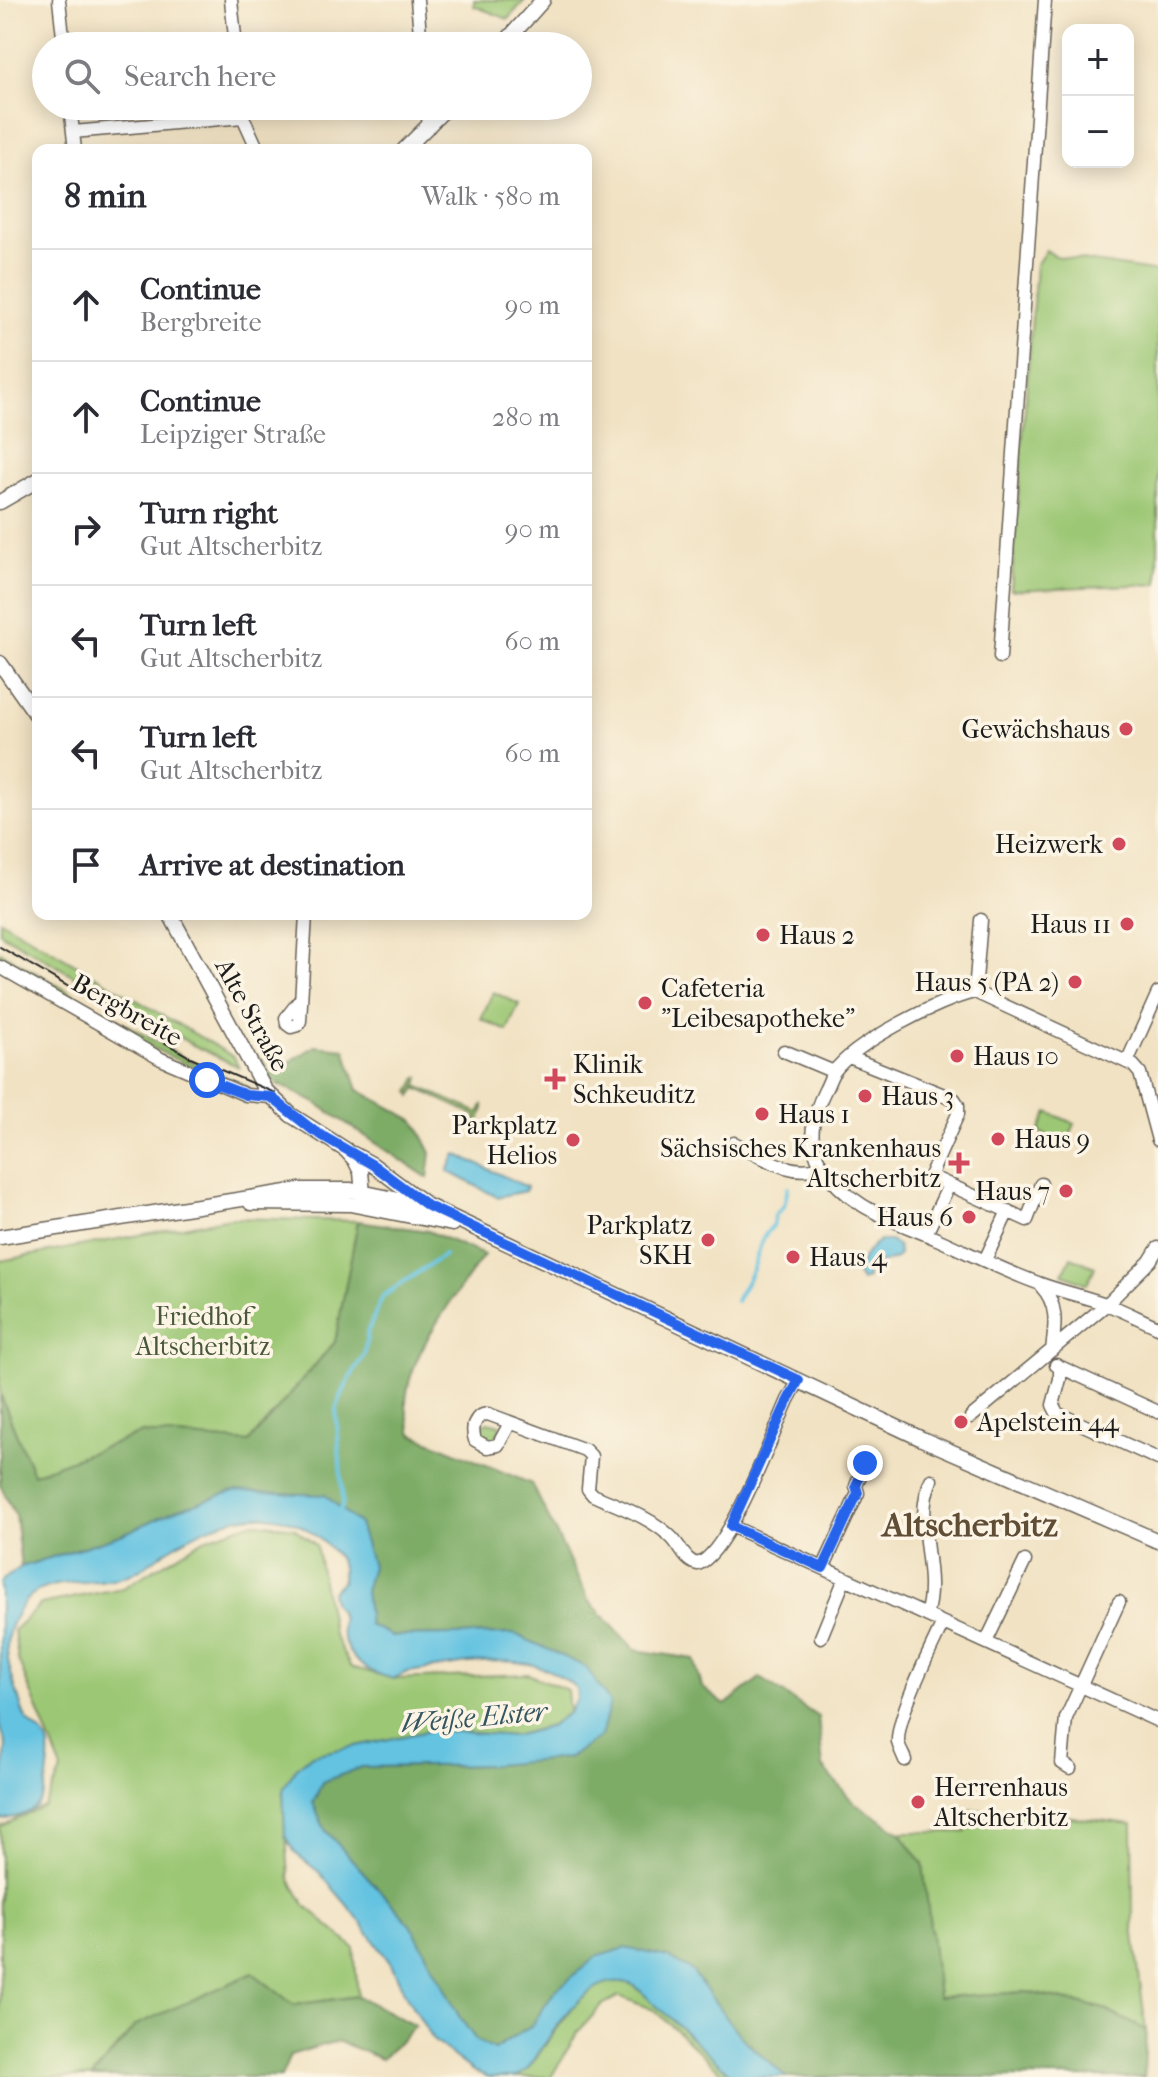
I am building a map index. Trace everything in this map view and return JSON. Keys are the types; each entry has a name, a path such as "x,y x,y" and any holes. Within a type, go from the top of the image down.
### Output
{"street":[{"path":"59,0 62,32"},
{"path":"231,0 234,32"},
{"path":"417,0 420,32"},
{"path":"514,32 543,0"},
{"path":"1000,657 1045,0"},
{"path":"72,120 74,144"},
{"path":"73,132 170,120"},
{"path":"246,120 256,144"},
{"path":"428,120 429,127"},
{"path":"411,144 435,120"},
{"path":"0,502 32,483"},
{"path":"0,663 32,708"},
{"name":"Alte Straße","path":"173,920 271,1097"},
{"name":"Alte Straße","path":"300,1000 306,920"},
{"path":"975,992 981,920"},
{"name":"Bergbreite","path":"0,967 161,1059 246,1095 271,1097 314,1131 383,1173 428,1206"},
{"path":"1158,1140 1155,1117 1140,1073 1127,1062 975,992 898,1025 849,1057 834,1072 817,1108 812,1128 813,1144 822,1166 849,1196 881,1217 1039,1284 1107,1304 1158,1327"},
{"path":"1127,1062 1153,1017 1158,993"},
{"path":"784,1051 834,1072"},
{"path":"849,1057 954,1099 958,1114 930,1176 1027,1220 1041,1184"},
{"path":"734,1143 796,1171 810,1171 822,1166"},
{"path":"346,1150 359,1166 364,1199"},
{"path":"383,1173 385,1202"},
{"path":"926,1234 949,1185"},
{"path":"0,1237 227,1203 265,1194 335,1189 364,1199 428,1206 1000,1474 1051,1493 1158,1541"},
{"path":"227,1203 364,1199"},
{"path":"385,1202 480,1231"},
{"path":"985,1260 1008,1211"},
{"path":"971,1417 1107,1304 1150,1261 1158,1248"},
{"path":"1039,1284 1055,1307 1047,1355"},
{"path":"1047,1355 1060,1367 1158,1412"},
{"path":"1060,1367 1053,1405 1057,1413 1158,1459"},
{"path":"510,1423 585,1450 591,1456 588,1489 593,1495 650,1521 674,1539 690,1562 698,1564 710,1558 731,1526 799,1380"},
{"path":"823,1568 858,1493 856,1486 865,1463"},
{"path":"926,1615 930,1586 923,1504 931,1480"},
{"path":"731,1526 1158,1721"},
{"path":"986,1642 1025,1561"},
{"path":"821,1637 845,1578"},
{"path":"1070,1768 1062,1763 1066,1718 1119,1602"},
{"path":"905,1760 898,1742 904,1716 917,1678 943,1623"}],"green space":[{"path":"474,0 525,0 508,19 474,6"},
{"path":"1046,250 1055,256 1158,272 1158,584 1011,590 1036,265"},
{"path":"0,920 234,1057 239,1067 193,1045 0,933"},
{"path":"0,952 186,1059 250,1088 247,1091 215,1078 121,1030 0,960"},
{"path":"493,992 519,1004 507,1031 481,1019"},
{"path":"315,1046 345,1049 358,1090 415,1121 431,1153 428,1178 316,1103 266,1078 256,1061 262,1058 271,1074"},
{"path":"420,1077 417,1086 479,1113 483,1105 478,1123 474,1124 477,1116 416,1088 412,1096 410,1092"},
{"path":"1048,1112 1075,1124 1066,1144 1039,1132"},
{"name":"Friedhof Altscherbitz","path":"230,1218 358,1221 335,1342 249,1442 142,1433 33,1474 0,1394 0,1261"},
{"path":"358,1221 428,1231 484,1255 435,1325 415,1365 406,1403 412,1434 532,1484 589,1601 635,1650 694,1659 702,1687 725,1705 760,1678 818,1717 823,1767 853,1802 900,1832 923,1864 938,1997 1027,1992 1101,2008 1146,2030 1144,2077 786,2077 740,2036 692,1971 668,1957 555,1991 532,2025 493,2050 476,2040 460,2018 411,1925 325,1830 313,1803 322,1782 362,1767 495,1765 610,1703 515,1634 392,1636 369,1625 365,1591 372,1566 359,1524 234,1491 176,1510 121,1535 21,1567 15,1515 0,1485 0,1394 33,1474 142,1433 249,1442 335,1342"},
{"path":"1071,1257 1095,1267 1087,1284 1063,1274"},
{"path":"487,1422 501,1425 496,1438 490,1443 482,1442 477,1429"},
{"path":"254,1522 294,1528 316,1545 333,1634 351,1667 394,1679 528,1674 567,1690 569,1712 551,1726 514,1736 433,1730 283,1790 289,1878 305,1905 354,1948 358,1996 136,2025 92,2077 0,2077 0,1827 44,1806 62,1770 18,1660 14,1630 41,1604 123,1588 204,1539"},
{"path":"971,1810 1045,1814 1132,1824 1133,1926 1146,2030 1101,2008 1027,1992 938,1997 923,1864 900,1832 966,1832"},
{"path":"253,1973 294,2005 358,1996 415,2026 382,2059 337,2041 290,2055 281,2077 92,2077 136,2025"},
{"path":"624,1981 635,1986 734,2077 727,2077 654,2010 619,1996 602,2005 578,2032 551,2077 516,2077 527,2070 576,2003 595,1986"}],"water":[{"path":"456,1154 527,1187 525,1191 497,1197 448,1171"},
{"path":"880,1241 890,1241 898,1246 899,1255 867,1266 867,1279 861,1281 856,1272 868,1251"},
{"path":"234,1491 325,1495 359,1524 372,1566 365,1591 369,1625 392,1636 515,1634 586,1667 610,1703 601,1736 568,1758 495,1765 362,1767 322,1782 313,1803 325,1830 411,1925 460,2018 476,2040 494,2050 532,2025 555,1991 596,1957 625,1948 668,1957 692,1971 740,2036 786,2077 734,2077 635,1986 618,1982 602,1985 586,1994 559,2024 527,2070 516,2077 489,2077 473,2071 434,2041 407,1998 391,1964 354,1913 319,1872 295,1853 285,1836 283,1790 295,1769 312,1755 433,1730 514,1736 551,1726 569,1712 577,1698 576,1688 538,1666 517,1662 450,1666 407,1672 394,1679 366,1668 347,1649 341,1629 341,1615 332,1597 331,1592 342,1582 339,1560 320,1539 295,1523 259,1516 222,1523 187,1538 127,1576 57,1585 45,1588 26,1600 8,1635 8,1657 25,1716 47,1740 48,1770 44,1792 36,1806 23,1814 0,1820 0,1784 3,1783 6,1745 0,1725 0,1582 21,1567 121,1535 176,1510"}],"waterway":[{"path":"736,1301 752,1270 762,1240 773,1226 775,1215 784,1206 788,1188"},
{"path":"340,1513 343,1503 336,1409 364,1355 368,1330 383,1296 444,1255"}],"tram line":[{"path":"0,947 188,1056 275,1093"}],"place":[{"name":"Gewächshaus","path":"1126,729"},
{"name":"Heizwerk","path":"1119,844"},
{"name":"Haus 11","path":"1127,924"},
{"name":"Haus 2","path":"763,935"},
{"name":"Haus 5 (PA 2)","path":"1075,982"},
{"name":"Cafeteria \"Leibesapotheke\"","path":"645,1003"},
{"name":"Haus 10","path":"957,1056"},
{"name":"Klinik Schkeuditz","path":"555,1079"},
{"name":"Haus 3","path":"865,1096"},
{"name":"Haus 1","path":"762,1114"},
{"name":"Haus 9","path":"998,1139"},
{"name":"Parkplatz Helios","path":"573,1140"},
{"name":"Sächsisches Krankenhaus Altscherbitz","path":"959,1163"},
{"name":"Haus 7","path":"1066,1191"},
{"name":"Haus 6","path":"969,1217"},
{"name":"Parkplatz SKH","path":"708,1240"},
{"name":"Haus 4","path":"793,1257"},
{"name":"Apelstein 44","path":"961,1422"},
{"name":"Herrenhaus Altscherbitz","path":"918,1802"}],"district":[{"name":"Altscherbitz","path":"970,1525"}],"route":[{"path":"207,1080 246,1095 271,1097 314,1131 373,1165 428,1206 799,1380 731,1526 823,1568 858,1493 856,1486 865,1463"}],"water label":[{"name":"Weiße Elster","path":"474,1717"}]}
